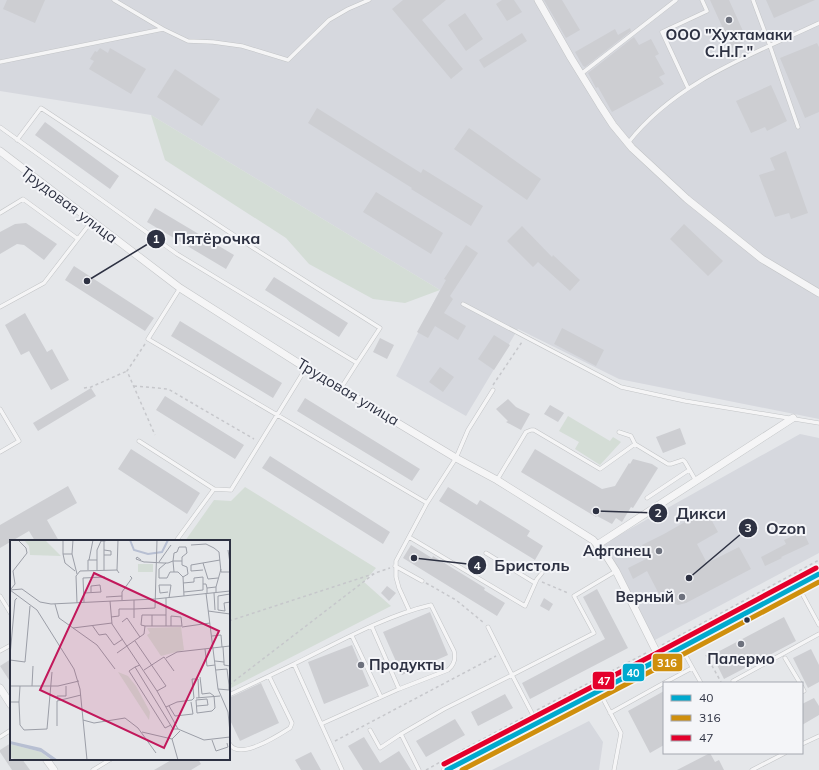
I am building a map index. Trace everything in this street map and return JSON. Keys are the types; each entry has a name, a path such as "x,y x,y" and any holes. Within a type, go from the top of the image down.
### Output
{"main road":[{"path":"447,770 819,574"}],"street":[{"path":"538,0 581,74 613,125 642,158 687,199 762,259 819,293"},
{"name":"Трудовая улица","path":"0,152 180,288 306,368 456,458 497,480 582,533 604,552 616,571 660,659"},
{"path":"597,545 794,418"},
{"path":"0,688 10,703"},
{"path":"47,760 54,770"}],"lane":[{"path":"114,0 163,29 188,41 213,42 242,46 288,60 329,20 348,9 370,0"},
{"path":"581,74 676,0"},
{"path":"688,88 662,32 707,11 702,0"},
{"path":"753,0 798,127"},
{"path":"628,143 635,133 662,108 688,88 727,66 819,23"},
{"path":"0,62 163,29"},
{"path":"17,140 41,108 255,249 380,328 341,388"},
{"path":"0,127 177,254 357,363"},
{"path":"0,213 23,199 78,239"},
{"path":"0,308 44,283 91,222"},
{"path":"180,288 148,340 427,503"},
{"path":"463,304 621,386 685,401 819,423"},
{"path":"139,442 214,489 231,490 306,368"},
{"path":"409,610 398,588 395,566 396,561 427,503 456,458 468,430 493,390"},
{"path":"0,409 19,441 0,452"},
{"path":"497,480 526,432 531,430 534,430 600,469 635,444"},
{"path":"619,432 631,436 635,444 668,464 674,464 683,460 696,481"},
{"path":"646,498 690,470"},
{"path":"177,540 214,489"},
{"path":"409,537 525,606 536,581 542,574"},
{"path":"486,553 536,581"},
{"path":"395,566 422,581"},
{"path":"370,730 380,748 444,709 594,633 574,596 616,571"},
{"path":"798,585 819,625"},
{"path":"0,596 10,612"},
{"path":"230,695 409,610 431,605 454,651 455,658 448,670 399,689 321,724"},
{"path":"372,627 399,689"},
{"path":"488,627 500,653 537,722"},
{"path":"734,682 733,681 819,634"},
{"path":"352,636 381,697"},
{"path":"0,651 10,646"},
{"path":"681,648 700,682"},
{"path":"785,658 799,682"},
{"path":"294,664 342,770"},
{"path":"666,682 692,668"},
{"path":"230,746 236,750 242,750 256,746 290,728 292,723 269,676"},
{"path":"610,713 663,684"},
{"path":"598,690 621,733 614,770"},
{"path":"0,737 10,731"},
{"path":"401,734 418,770"},
{"path":"803,744 819,736"},
{"path":"752,770 783,754"},
{"path":"93,770 109,760"}],"path":[{"path":"84,388 91,387 127,371 148,340"},
{"path":"127,371 155,435"},
{"path":"134,386 168,389 260,442"},
{"path":"452,756 819,560"},
{"path":"230,621 395,566"},
{"path":"230,684 375,573"},
{"path":"422,581 456,600 488,627"},
{"path":"536,581 574,596"},
{"path":"330,744 500,653"},
{"path":"706,655 721,682"},
{"path":"426,770 446,759"}],"shaded area":[{"path":"0,0 819,0 819,419 619,379 518,329 466,416 396,376 440,290 151,115 0,91"},
{"path":"151,115 440,290 405,303 373,299 309,264 286,238 165,160"},
{"path":"568,416 610,441 613,437 621,442 600,465 575,449 579,442 559,431"},
{"path":"800,434 819,438 819,553 653,641 603,544"},
{"path":"245,487 376,568 364,582 391,606 230,688 230,540 186,540 214,500 231,501"},
{"path":"589,721 603,742 599,770 492,770"}],"building":[{"path":"7,0 45,0 35,23 3,9"},
{"path":"403,0 446,0 422,20 463,69 451,79 392,9"},
{"path":"502,0 514,0 522,12 507,21 496,4"},
{"path":"544,0 562,0 580,30 566,38"},
{"name":"ООО \"Хухтамаки С.Н.Г.\"","path":"710,0 729,0 747,40 732,48"},
{"path":"766,0 815,0 774,18"},
{"path":"465,13 483,39 466,51 448,25"},
{"path":"630,28 631,31 585,67 583,66 575,52 615,29 618,35"},
{"path":"522,33 527,41 484,68 479,60"},
{"path":"634,37 639,45 651,39 659,54 655,56 665,74 659,77 664,84 612,112 588,73"},
{"path":"817,43 819,47 819,112 805,118 780,58"},
{"path":"100,48 108,53 110,48 146,69 131,94 89,69 94,61 90,59 95,51 97,52"},
{"path":"175,69 220,99 202,126 157,97"},
{"path":"771,85 787,121 767,131 765,127 751,133 736,101"},
{"path":"317,108 421,173 423,169 483,206 471,226 308,123"},
{"path":"45,122 119,176 110,189 35,135"},
{"path":"469,128 541,179 527,200 454,149"},
{"path":"786,151 808,213 791,219 789,213 775,217 759,175 775,170 770,158"},
{"path":"376,192 443,233 431,254 363,212"},
{"path":"155,208 234,255 226,269 147,222"},
{"path":"26,223 57,244 44,260 24,245 17,244 0,254 0,232 15,224"},
{"path":"684,224 723,261 708,276 670,239"},
{"path":"522,226 552,257 553,255 580,280 570,291 538,262 533,267 507,241"},
{"path":"466,245 478,253 450,296 453,299 444,313 466,326 458,340 435,326 428,338 417,332 446,280 444,279"},
{"path":"74,266 154,318 145,331 65,280"},
{"path":"274,277 348,323 339,337 265,290"},
{"path":"25,313 47,352 52,349 69,380 51,390 29,351 21,355 5,325"},
{"path":"180,321 282,383 273,398 171,336"},
{"path":"562,328 604,350 596,366 554,344"},
{"path":"494,335 510,345 494,370 478,359"},
{"path":"380,338 394,345 387,359 373,352"},
{"path":"440,367 454,377 443,392 429,382"},
{"path":"91,388 96,396 38,431 33,423"},
{"path":"165,396 244,445 235,459 156,410"},
{"path":"305,398 420,469 412,481 297,411"},
{"path":"508,399 516,407 530,414 521,430 506,422 508,421 496,409"},
{"path":"550,405 564,413 558,422 544,414"},
{"path":"680,428 686,444 663,453 656,437"},
{"path":"131,449 200,493 187,514 118,469"},
{"path":"535,449 602,489 615,486 633,459 652,464 658,468 633,508 631,507 622,522 616,518 612,524 597,516 596,517 521,472"},
{"path":"270,456 390,532 383,544 262,468"},
{"path":"68,486 77,503 47,520 58,540 34,540 29,531 14,540 10,540 10,542 0,548 0,525"},
{"path":"448,487 477,505 480,500 530,531 527,536 543,546 535,560 439,501"},
{"path":"706,510 718,532 697,544 707,563 739,547 751,569 686,603 678,605 664,600 659,594 647,571 633,579 628,568 648,558 642,545"},
{"path":"803,531 809,544 765,566 761,557 786,544 784,540"},
{"path":"411,545 432,558 433,556 485,588 484,590 505,603 497,616 403,558"},
{"path":"387,586 396,593 389,601 381,593"},
{"path":"597,589 628,648 530,699 522,683 605,639 583,597"},
{"path":"544,598 553,604 549,611 540,606"},
{"path":"430,612 448,655 402,675 383,632"},
{"path":"784,617 796,641 724,679 712,655"},
{"path":"352,645 369,686 324,704 308,662"},
{"path":"811,649 819,665 819,682 808,688 793,658"},
{"path":"10,660 10,681 0,666"},
{"path":"261,683 279,723 240,741 230,720 230,698"},
{"path":"663,692 663,746 650,753 628,711"},
{"path":"505,694 513,708 478,726 471,712"},
{"path":"814,698 819,706 819,715 803,724 803,704"},
{"path":"455,719 465,735 426,757 416,741"},
{"path":"364,737 380,763 399,751 411,770 363,770 348,746"},
{"path":"10,744 10,760 23,760 30,770 12,770 0,750"},
{"path":"311,752 321,770 301,770 295,760"},
{"path":"711,754 715,762 719,760 724,770 677,770"},
{"path":"171,760 199,760 201,764 191,770 154,770"}],"transit line":[{"name":"47","path":"444,764 816,568"},
{"name":"40","path":"447,770 819,574"},
{"name":"316","path":"462,770 819,582"}],"place":[{"name":"ООО \"Хухтамаки С.Н.Г.\"","path":"729,20"},
{"name":"Пятёрочка","path":"87,281"},
{"name":"Дикси","path":"596,511"},
{"name":"Афганец","path":"659,551"},
{"name":"Бристоль","path":"414,558"},
{"name":"Ozon","path":"689,578"},
{"name":"Верный","path":"682,597"},
{"name":"Палермо","path":"741,644"},
{"name":"Продукты","path":"361,665"}]}
